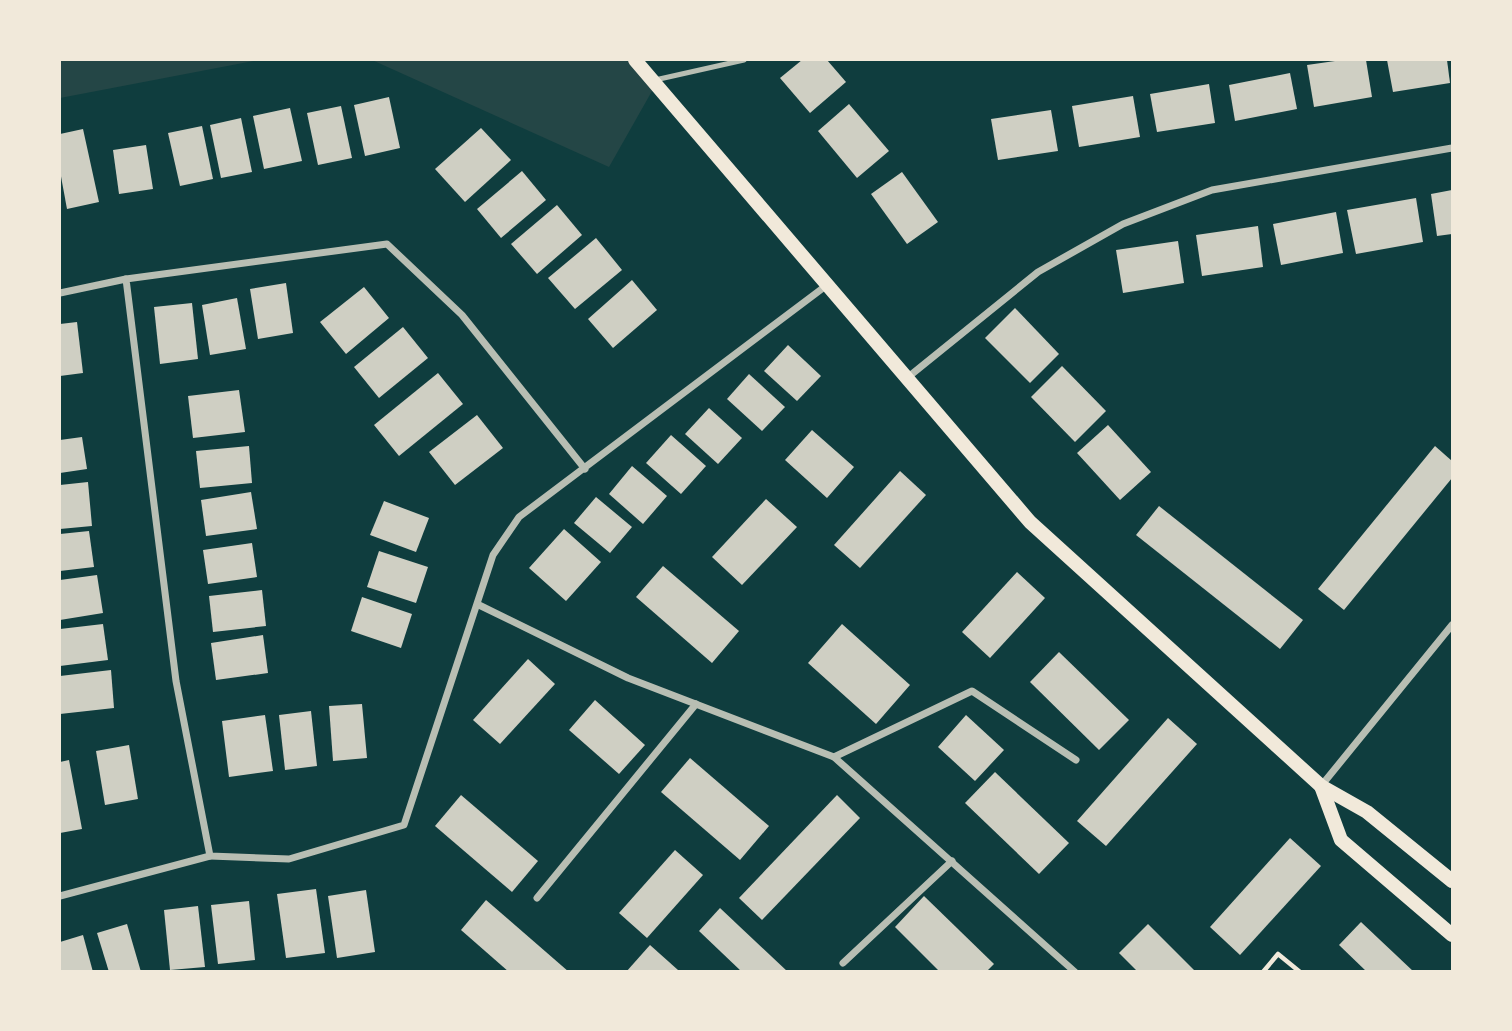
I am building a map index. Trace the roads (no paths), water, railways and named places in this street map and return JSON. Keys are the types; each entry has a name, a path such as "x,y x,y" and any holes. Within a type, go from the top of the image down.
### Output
{"main road":[{"path":"635,60 1030,522 1321,786 1367,812 1452,881"},
{"path":"1321,786 1340,839 1452,936"}],"street":[{"path":"907,378 1038,272 1123,224 1212,190 1452,148"},
{"path":"60,293 126,279 387,244 461,315 585,469"},
{"path":"126,279 176,681 210,856"},
{"path":"60,895 210,856 289,859 404,825 494,555 519,517 827,284"},
{"path":"479,605 628,678 834,757 1074,971"},
{"path":"1321,786 1452,625"},
{"path":"834,757 972,691 1076,760"},
{"path":"537,898 696,704"},
{"path":"843,963 952,861"}],"lane":[{"path":"653,81 744,60"}]}
